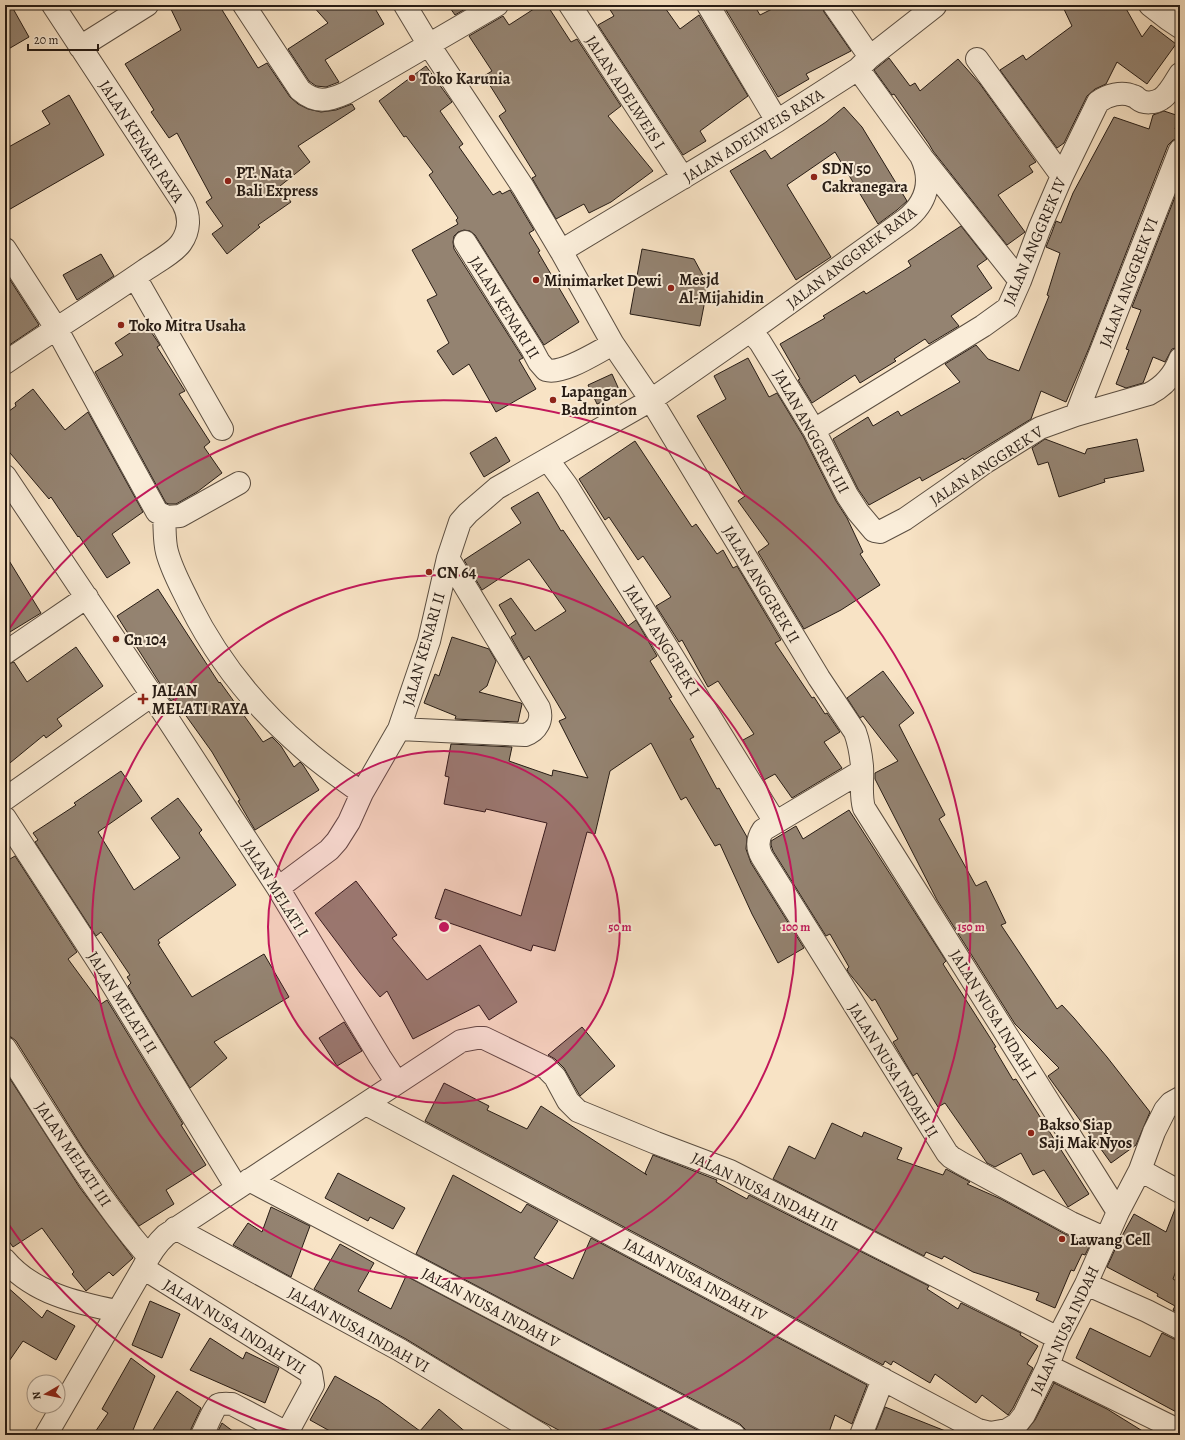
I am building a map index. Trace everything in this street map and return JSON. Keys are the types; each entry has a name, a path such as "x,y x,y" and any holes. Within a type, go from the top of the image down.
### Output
{"street":[{"name":"JALAN KENARI RAYA","path":"7,356 56,328 135,277 178,247 187,231 188,220 183,203 53,5"},
{"path":"80,47 147,5"},
{"path":"244,5 293,82 302,93 315,99 331,99 346,93 497,5"},
{"path":"405,5 429,45 523,188 561,251 613,344 651,400"},
{"name":"JALAN ADELWEIS I","path":"570,5 683,178"},
{"path":"708,5 777,121"},
{"name":"JALAN ANGGREK RAYA","path":"651,400 912,215 922,202 927,187 927,171 921,156 864,63 834,5"},
{"path":"1150,5 1180,27"},
{"name":"JALAN ADELWEIS RAYA","path":"561,251 777,121 864,63 935,6"},
{"path":"977,59 1062,176"},
{"name":"JALAN ANGGREK IV","path":"814,430 1008,308 1062,176 1098,102 1107,96 1118,94 1133,96 1138,100 1147,103 1157,101 1165,96 1180,74"},
{"name":"JALAN ANGGREK VI","path":"1076,415 1180,150"},
{"path":"921,156 1020,281"},
{"name":"JALAN KENARI II","path":"465,242 539,362 546,370 558,371 613,344"},
{"path":"5,249 56,328 153,507 159,514 170,518 180,516 239,483"},
{"path":"135,277 222,429"},
{"name":"JALAN ANGGREK III","path":"750,331 760,342 814,430 847,495 861,518 874,531"},
{"name":"JALAN ANGGREK V","path":"874,531 880,532 893,526 951,487 984,462 1040,428 1076,415 1149,394 1169,379 1180,359"},
{"name":"JALAN KENARI II","path":"278,888 329,850 337,841 346,827 362,793 399,729 429,641 448,558 460,522 468,513 497,488 651,400"},
{"name":"JALAN ANGGREK II","path":"651,400 819,678 855,732 860,751 862,771"},
{"name":"JALAN ANGGREK I","path":"548,460 567,486 769,826"},
{"path":"5,476 152,695 5,799"},
{"path":"164,516 167,553 180,585 213,646 233,675 255,702 279,727 305,750 362,793"},
{"path":"399,729 525,735 536,729 540,721 539,708 448,558"},
{"path":"5,653 87,597"},
{"name":"JALAN MELATI I","path":"152,695 278,888 397,1083"},
{"path":"769,826 862,771"},
{"name":"JALAN NUSA INDAH I","path":"862,771 862,799 864,808 1118,1212"},
{"name":"JALAN MELATI II","path":"5,818 243,1184"},
{"name":"JALAN NUSA INDAH II","path":"769,826 760,836 758,843 762,857 947,1153 961,1163 1071,1224 1106,1239"},
{"name":"JALAN NUSA INDAH III","path":"397,1083 461,1041 484,1038 546,1068 555,1077 568,1101 578,1111 730,1171 1058,1338"},
{"name":"JALAN MELATI III","path":"5,1048 74,1156 146,1262"},
{"path":"46,1435 155,1245 175,1228 397,1083"},
{"name":"JALAN NUSA INDAH","path":"1024,1415 1048,1366 1058,1338 1086,1284 1118,1212 1140,1170 1154,1132 1165,1110 1180,1098"},
{"name":"JALAN NUSA INDAH IV","path":"366,1104 883,1380 984,1432 995,1433 1007,1430 1017,1424 1024,1415"},
{"path":"1140,1170 1180,1192"},
{"name":"JALAN NUSA INDAH V","path":"243,1184 734,1435"},
{"name":"JALAN NUSA INDAH VI","path":"175,1228 400,1350 541,1435"},
{"path":"5,1260 23,1276 56,1295 74,1302 117,1311"},
{"name":"JALAN NUSA INDAH VII","path":"146,1262 311,1373 313,1385 288,1434 232,1404 221,1404 216,1408 202,1435"},
{"path":"1086,1284 1147,1311 1180,1328"},
{"path":"1048,1366 1180,1432"},
{"path":"861,1435 883,1380"}],"building":[{"path":"5,5 11,5 29,37 5,51"},
{"path":"169,5 219,5 258,68 267,63 290,97 298,104 308,109 321,112 336,110 352,104 355,109 298,146 310,162 280,186 291,202 258,225 260,227 227,254 212,234 223,226 206,202 212,198 177,133 169,138 151,112 154,110 125,64 181,30"},
{"path":"312,5 373,5 384,24 325,60 339,82 326,87 316,86 309,81 288,49 328,23"},
{"path":"448,5 472,5 455,15"},
{"path":"540,5 547,5 571,42 577,39 621,106 608,116 653,171 611,202 589,213 584,204 556,219 532,178 536,176 499,116 506,111 484,76 492,71 469,36 503,16 509,25"},
{"path":"607,5 663,5 680,29 699,15 748,96 700,131 706,141 683,155 598,25 614,16"},
{"path":"723,5 754,5 760,15 780,5 822,5 824,12 851,51 806,74 809,79 778,97"},
{"path":"1062,5 1124,5 1142,37 1151,25 1176,44 1147,84 1117,62 1106,84 1095,89 1087,96 1064,143 1057,148 1000,70 1023,55 1026,60 1072,26"},
{"path":"889,58 910,86 915,83 920,91 958,59 980,84 1036,162 1029,166 1033,172 998,195 1025,232 1007,245 933,151 894,94 892,95 874,70"},
{"path":"426,66 452,102 440,111 463,144 459,147 493,195 500,191 502,194 510,190 534,230 529,233 540,251 538,252 579,322 544,345 475,235 470,231 464,230 458,232 454,236 454,249 523,358 519,360 536,389 496,412 469,364 453,375 437,351 449,343 427,300 437,295 412,250 458,224 456,220 458,218 429,175 433,172 406,136 404,137 379,101"},
{"path":"69,95 104,155 5,212 5,149 50,124 42,111"},
{"path":"844,107 862,127 907,201 878,224 835,152 787,185 831,257 796,280 730,171 765,150 771,159 826,122"},
{"path":"1164,111 1179,116 1175,129 1180,130 1180,138 1173,140 1168,145 1089,348 1066,402 1041,391 1031,419 964,460 963,458 922,481 920,477 869,505 858,489 833,439 868,417 873,426 898,411 901,416 960,382 945,364 976,345 988,359 1019,371 1049,296 1047,295 1060,253 1046,247 1056,221 1061,223 1073,193 1114,117 1149,129 1153,115"},
{"path":"1180,184 1180,347 1172,349 1165,362 1153,357 1143,383 1126,388 1116,384 1129,350 1126,349 1141,310 1132,307"},
{"path":"961,226 987,259 977,266 992,288 951,316 959,326 929,344 925,339 894,359 896,361 860,383 855,375 812,403 798,380 800,379 780,344 825,318 823,316 864,291 866,294 911,266 908,261"},
{"name":"Mesjd Al-Mijahidin","path":"642,249 694,259 708,285 700,326 630,314"},
{"path":"101,254 114,276 77,300 63,275"},
{"path":"5,272 39,325 5,348"},
{"path":"145,323 160,345 157,347 185,391 179,394 210,442 204,447 222,473 197,492 176,504 166,503 95,372 123,355 115,343"},
{"path":"748,358 769,397 777,393 803,436 836,501 847,518 863,552 860,554 880,585 841,610 804,629 758,552 769,544 738,501 745,496 697,416 726,399 714,376"},
{"path":"612,374 621,394 597,404 588,385"},
{"path":"33,389 65,430 88,412 143,512 112,534 130,563 107,578 51,497 49,499 5,447 5,414 16,406 15,403"},
{"path":"496,437 510,461 484,477 470,453"},
{"path":"1045,439 1085,454 1087,449 1137,439 1144,471 1104,479 1105,482 1059,497 1048,462 1038,465 1032,448"},
{"path":"635,441 692,527 696,524 717,554 723,550 733,568 737,566 781,640 775,643 812,698 814,697 825,714 827,713 840,732 824,742 842,768 792,798 775,774 764,780 743,740 754,734 718,681 708,687 682,640 679,642 656,606 671,597 643,556 638,560 609,517 605,520 579,479"},
{"path":"538,492 561,531 563,530 628,626 636,620 657,656 650,661 672,697 669,698 694,737 690,739 717,789 719,788 747,837 746,849 751,863 804,948 778,963 752,914 720,844 715,846 686,797 681,800 651,743 610,771 595,834 587,832 555,951 533,945 531,951 435,918 445,889 521,916 547,823 486,809 485,812 444,804 449,777 445,776 451,744 512,747 509,761 552,776 553,770 588,778 559,721 566,718 529,656 524,660 511,637 516,634 499,605 511,598 535,631 566,611 529,559 482,590 464,560 521,523 511,508"},
{"path":"5,554 41,613 5,635"},
{"path":"158,589 219,683 220,682 263,742 272,737 281,746 294,767 300,762 303,765 319,790 255,830 238,801 240,800 212,752 174,699 171,701 117,616"},
{"path":"452,637 489,649 496,661 487,686 479,692 521,703 518,722 455,719 456,716 424,703 435,674 439,676"},
{"path":"76,647 103,686 57,719 62,726 46,738 44,735 5,767 5,665 14,662 27,682"},
{"path":"883,671 914,713 899,725 945,815 939,819 976,886 986,881 1006,923 1001,925 1057,1009 1062,1005 1074,1018 1150,1112 1136,1145 1111,1163 1048,1076 1059,1068 1015,1024 937,900 875,779 875,773 898,761 863,716 860,718 847,698"},
{"path":"121,771 142,801 98,832 134,890 180,858 151,818 178,798 202,830 199,833 236,885 158,940 160,943 158,944 192,997 264,954 289,997 214,1042 227,1058 190,1088 128,986 131,983 127,977 130,975 101,932 96,936 35,842 38,840 33,833 76,805 74,803"},
{"path":"849,810 946,961 943,964 996,1047 994,1048 1013,1080 1016,1079 1089,1194 1068,1207 1044,1170 1033,1175 1021,1153 995,1167 987,1163 945,1103 938,1107 917,1073 913,1076 893,1042 898,1039 875,999 872,1001 848,972 847,969 849,967 830,934 826,936 773,851 771,841 796,826 803,839"},
{"path":"15,856 77,952 68,959 101,1004 107,1000 183,1124 181,1125 206,1165 166,1190 174,1204 139,1226 83,1148 16,1041 11,1037 5,1036 5,862"},
{"path":"356,881 397,935 392,938 427,980 480,945 517,1002 489,1020 479,1005 413,1039 387,991 380,997 315,913"},
{"path":"344,1022 362,1051 337,1066 319,1038"},
{"path":"582,1027 615,1066 580,1096 564,1068 555,1059 548,1055"},
{"path":"5,1071 80,1188 133,1258 113,1276 109,1272 86,1291 72,1274 74,1272 42,1228 13,1247 5,1236"},
{"path":"444,1083 489,1106 487,1110 527,1129 541,1106 647,1175 645,1173 653,1155 717,1180 716,1182 747,1199 749,1195 929,1286 927,1289 958,1309 961,1303 1021,1333 1020,1335 1038,1346 1027,1364 1033,1368 1013,1408 1008,1415 982,1395 976,1403 935,1374 930,1383 893,1361 891,1365 885,1361 883,1365 425,1121"},
{"path":"832,1123 862,1137 864,1132 902,1148 897,1159 943,1175 946,1169 970,1182 967,1184 1001,1199 1065,1234 1090,1245 1085,1255 1082,1254 1074,1271 1071,1270 1055,1308 1036,1300 1039,1293 973,1272 944,1256 942,1259 926,1252 924,1256 773,1179 789,1146 815,1159"},
{"path":"338,1173 405,1208 393,1229 370,1217 368,1221 325,1198"},
{"path":"453,1175 521,1213 527,1204 558,1221 534,1258 573,1279 591,1238 867,1385 852,1424 835,1415 828,1435 746,1435 745,1429 740,1424 416,1254"},
{"path":"1177,1204 1180,1204 1180,1260 1173,1279 1180,1283 1180,1314 1173,1310 1175,1306 1157,1296 1158,1294 1107,1267 1134,1214 1166,1232"},
{"path":"271,1207 310,1226 291,1277 233,1245 248,1223 262,1232"},
{"path":"340,1244 374,1263 358,1291 391,1309 406,1276 707,1435 568,1435 536,1418 406,1339 314,1289"},
{"path":"5,1285 42,1318 47,1310 75,1326 56,1360 23,1341 5,1367"},
{"path":"150,1301 180,1314 162,1358 132,1345"},
{"path":"1090,1328 1150,1357 1162,1333 1174,1339 1180,1340 1180,1414 1076,1358"},
{"path":"210,1338 243,1359 246,1352 279,1368 265,1403 190,1370"},
{"path":"131,1358 155,1376 131,1435 93,1435 108,1413 102,1409"},
{"path":"335,1376 379,1401 420,1431 439,1409 469,1435 337,1435 310,1420"},
{"path":"1054,1383 1107,1409 1149,1435 1023,1435 1035,1420"},
{"path":"177,1391 201,1408 191,1429 190,1435 150,1435"},
{"path":"885,1407 953,1434 953,1435 874,1435"},
{"path":"222,1423 238,1435 216,1435"}],"place":[{"name":"Toko Karunia","path":"412,78"},
{"name":"SDN 50 Cakranegara","path":"814,177"},
{"name":"PT. Nata Bali Express","path":"228,181"},
{"name":"Minimarket Dewi","path":"536,280"},
{"name":"Mesjd Al-Mijahidin","path":"671,288"},
{"name":"Toko Mitra Usaha","path":"121,325"},
{"name":"Lapangan Badminton","path":"553,400"},
{"name":"CN 64","path":"429,572"},
{"name":"Cn 104","path":"116,639"},
{"name":"JALAN MELATI RAYA","path":"143,699"},
{"name":"Bakso Siap Saji Mak Nyos","path":"1031,1133"},
{"name":"Lawang Cell","path":"1062,1239"}]}
